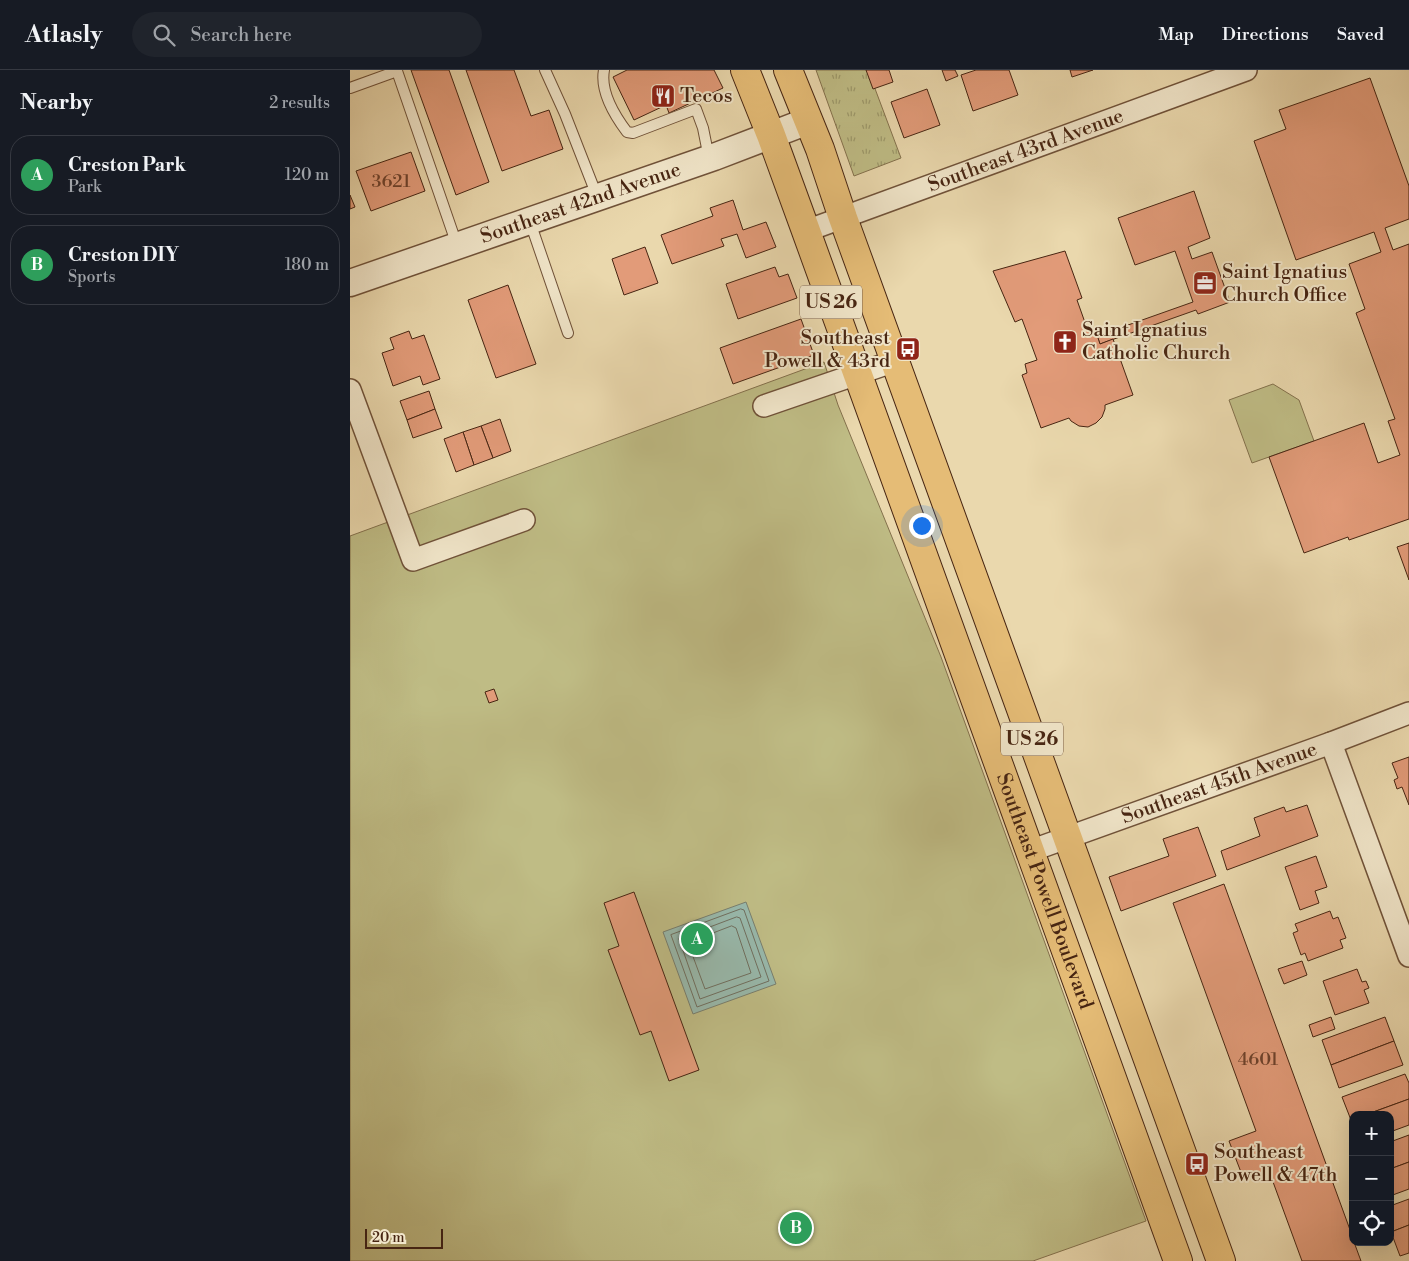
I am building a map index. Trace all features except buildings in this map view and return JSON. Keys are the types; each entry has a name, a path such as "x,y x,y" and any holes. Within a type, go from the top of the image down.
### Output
{"main road":[{"name":"Southeast Powell Boulevard","path":"745,70 806,231 1178,1261"},
{"name":"Southeast Powell Boulevard","path":"788,70 820,149 1221,1261"}],"street":[{"name":"Southeast 43rd Avenue","path":"806,231 1246,70"},
{"name":"Southeast 42nd Avenue","path":"350,283 709,158 808,121"},
{"path":"764,406 895,361"},
{"path":"350,390 413,560 524,520"},
{"name":"Southeast 45th Avenue","path":"1030,852 1409,713"},
{"path":"1331,743 1409,956"}],"lane":[{"path":"545,70 565,114 597,197"},
{"path":"604,70 602,80 608,98 620,123 627,132 633,134 696,109 703,128 709,158"},
{"path":"350,88 397,71 458,246"},
{"path":"529,221 568,333"}],"green space":[{"path":"816,70 868,70 901,158 854,176"},
{"path":"824,362 838,405 941,657 1146,1221 1033,1261 350,1261 350,536"},
{"path":"1273,384 1299,400 1314,441 1252,463 1229,400"}],"water":[{"path":"746,902 776,984 693,1014 663,932"}],"place":[{"name":"Tecos","path":"663,96"},
{"name":"Saint Ignatius Church Office","path":"1205,283"},
{"name":"Saint Ignatius Catholic Church","path":"1065,342"},
{"name":"Southeast Powell & 43rd","path":"908,349"},
{"name":"Creston Park","path":"697,939"},
{"name":"Southeast Powell & 47th","path":"1197,1164"},
{"name":"Creston DIY","path":"796,1228"}]}
